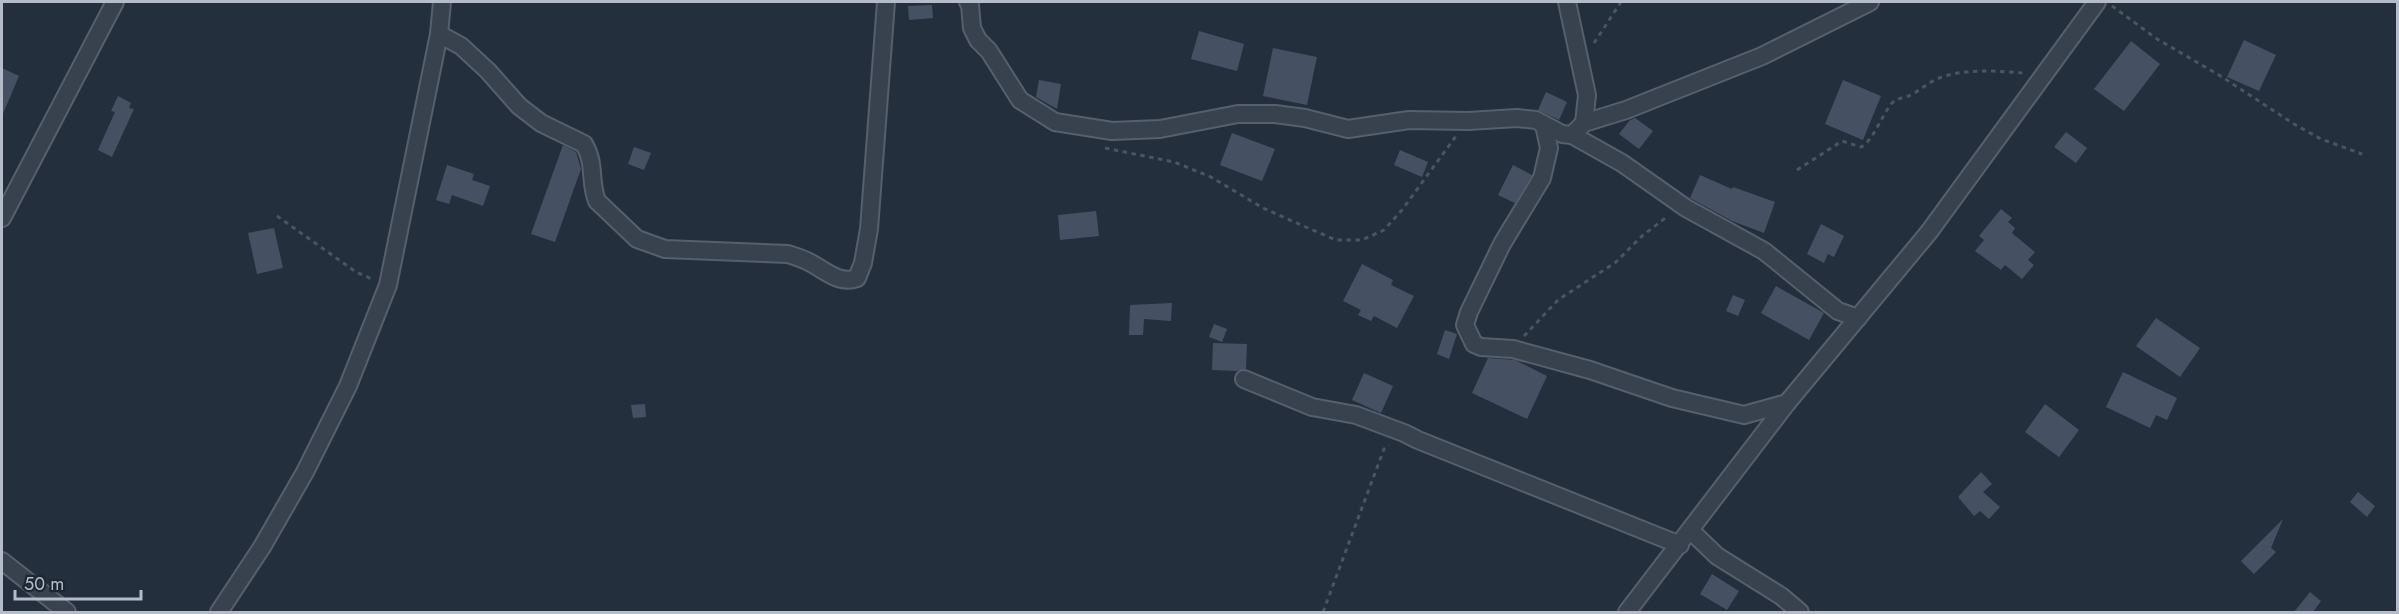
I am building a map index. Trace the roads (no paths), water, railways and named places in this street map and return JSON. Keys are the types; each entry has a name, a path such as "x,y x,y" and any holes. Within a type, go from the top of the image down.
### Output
{"street":[{"path":"2,218 115,2"},
{"path":"219,612 262,547 305,472 348,386 388,285 439,34 442,2"},
{"path":"439,34 461,46 488,71 519,106 541,123 584,144 593,163 594,192 597,201 637,239 665,249 788,254 806,260 840,280 849,281 857,278 863,263 868,229 886,2"},
{"path":"968,2 972,28 1020,100 1055,122 1112,131 1160,129 1238,114 1305,118 1348,129 1409,120 1468,121 1517,118 1536,120 1562,134 1762,56 1870,2"},
{"path":"1567,2 1587,95 1578,129"},
{"path":"1627,612 1787,403 1929,232 2097,2"},
{"path":"1544,125 1549,148 1542,178 1487,274 1469,312 1465,325 1474,344 1481,347 1513,349 1590,370 1706,407 1744,415 1787,403"},
{"path":"1578,129 1686,208 1764,251 1838,311 1858,318"},
{"path":"1244,379 1312,408 1356,415 1404,432 1418,440 1680,545"},
{"path":"1691,531 1717,556 1781,596 1800,612"},
{"path":"2,561 67,612"}]}
